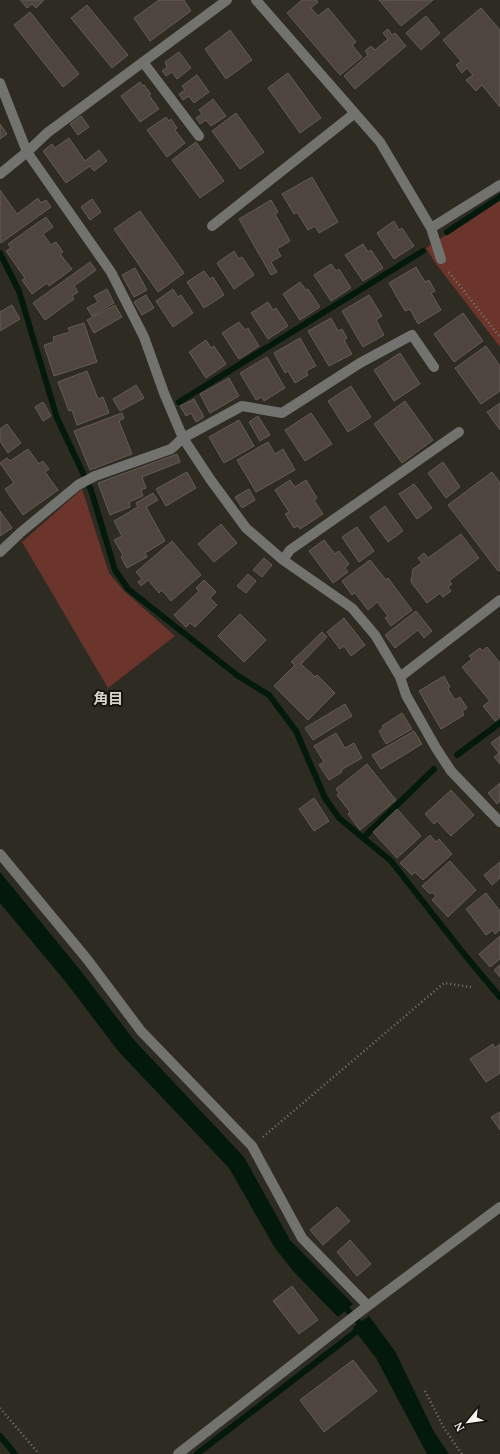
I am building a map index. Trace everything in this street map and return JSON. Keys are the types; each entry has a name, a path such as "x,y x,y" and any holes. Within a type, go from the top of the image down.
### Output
{"street":[{"path":"0,174 47,133 227,0"},
{"path":"256,0 380,142 431,228 441,259"},
{"path":"143,62 199,136"},
{"path":"0,83 27,152 111,272 144,337 164,393 183,438 210,479 246,528 284,560 352,608 375,636 400,677 406,695 451,771 500,822"},
{"path":"212,226 355,113"},
{"path":"431,228 500,185"},
{"path":"0,552 20,533 78,485 95,476 171,449 183,438 242,406 282,413 360,363 412,335 434,367"},
{"path":"284,560 290,550 459,432"},
{"path":"400,677 500,600"},
{"path":"0,854 87,959 141,1031 252,1146 302,1238 364,1308"},
{"path":"178,1454 364,1308 500,1207"}],"path":[{"path":"441,259 454,280 500,337"},
{"path":"252,1146 444,983 471,987"},
{"path":"426,1390 444,1428 462,1454"},
{"path":"0,1408 39,1454"}],"shaded area":[{"path":"500,200 500,347 436,264 426,248"},
{"path":"82,489 109,573 123,590 175,636 108,688 22,542"},
{"path":"0,872 80,970 134,1040 244,1157 290,1240 353,1304 338,1317 293,1271 275,1248 229,1168 119,1052 65,981 0,903"},
{"path":"369,1316 395,1351 434,1432 449,1454 427,1454 376,1358 355,1331 353,1327"}],"building":[{"path":"20,0 44,0 36,8 32,4 27,8"},
{"path":"159,0 184,0 191,11 150,41 134,18"},
{"path":"302,0 316,0 318,2 311,8 318,16 328,8 356,42 352,45 362,57 340,75 287,13"},
{"path":"379,0 433,0 401,26"},
{"path":"87,5 128,55 112,68 71,18"},
{"path":"481,8 500,30 500,107 482,85 476,91 466,80 473,75 467,68 462,73 456,65 461,61 443,40"},
{"path":"30,12 79,74 63,87 14,25"},
{"path":"426,16 440,33 421,50 406,33"},
{"path":"388,29 392,35 395,33 406,46 355,89 344,76 368,55 365,51 371,46 375,50 388,39 383,33"},
{"path":"230,30 252,60 226,79 205,49"},
{"path":"179,52 191,68 177,79 172,72 166,76 162,71 167,67 165,62"},
{"path":"288,73 321,118 300,133 268,88"},
{"path":"197,75 209,92 194,103 189,96 183,100 179,94 185,90 182,86"},
{"path":"140,82 151,94 149,95 159,109 140,122 121,96"},
{"path":"213,99 226,116 211,126 206,120 200,124 196,118 202,114 199,110"},
{"path":"236,113 264,152 240,169 212,131"},
{"path":"81,116 89,127 78,135 70,124"},
{"path":"166,117 169,121 171,119 177,128 175,130 185,143 167,157 147,130"},
{"path":"0,124 7,134 0,139"},
{"path":"69,138 85,161 99,150 107,161 94,171 90,166 66,183 43,151 52,144 55,148"},
{"path":"196,142 224,181 200,198 172,160"},
{"path":"312,177 338,222 319,233 315,226 308,230 297,212 294,214 282,194"},
{"path":"0,190 17,214 38,198 41,203 46,200 51,207 1,243"},
{"path":"92,199 101,212 90,220 81,207"},
{"path":"271,200 278,212 275,214 290,241 277,249 281,256 271,262 277,272 271,275 239,219"},
{"path":"140,211 184,273 158,292 114,229"},
{"path":"46,217 53,227 43,234 51,245 56,242 63,252 60,254 72,269 49,286 47,283 32,294 22,280 25,278 6,251 11,248 8,244"},
{"path":"394,221 399,230 402,228 414,246 394,259 377,233"},
{"path":"363,244 368,252 371,250 383,268 363,281 345,255"},
{"path":"234,251 239,259 242,257 254,275 234,289 217,263"},
{"path":"90,262 96,270 74,286 78,292 72,296 74,299 45,320 33,303"},
{"path":"331,264 336,271 339,269 351,288 331,301 314,275"},
{"path":"416,267 425,282 429,280 435,291 431,293 441,310 418,324 410,309 405,311 389,283"},
{"path":"135,268 147,290 134,297 122,275"},
{"path":"204,271 210,279 213,277 224,295 204,308 187,282"},
{"path":"300,282 306,290 308,289 320,307 300,320 283,294"},
{"path":"107,289 114,303 92,316 87,308 98,302 94,296"},
{"path":"173,289 178,297 181,295 193,313 173,327 156,301"},
{"path":"146,295 154,308 142,315 134,302"},
{"path":"369,295 382,316 376,320 384,335 363,347 342,311"},
{"path":"268,302 273,310 276,308 288,326 268,339 251,313"},
{"path":"12,305 20,319 0,331 0,312"},
{"path":"115,305 122,317 94,333 87,320"},
{"path":"463,313 483,341 454,362 434,334"},
{"path":"331,318 338,331 342,329 347,338 344,340 352,354 329,366 308,331"},
{"path":"239,322 245,330 248,328 259,346 239,359 222,333"},
{"path":"84,323 97,362 54,376 44,345 54,342 53,337 70,332 68,328"},
{"path":"300,338 316,366 306,371 308,375 295,383 288,371 285,373 274,353"},
{"path":"206,340 211,348 214,346 226,364 206,378 189,352"},
{"path":"486,346 500,366 500,391 481,404 455,368"},
{"path":"400,353 420,384 394,401 374,370"},
{"path":"267,357 285,388 264,401 262,397 256,400 240,373"},
{"path":"87,371 98,399 103,397 109,413 77,425 72,410 69,411 58,382"},
{"path":"229,378 239,396 210,413 200,394"},
{"path":"136,385 144,398 120,411 113,399"},
{"path":"351,386 371,417 348,432 328,401"},
{"path":"194,399 204,417 196,422 191,413 186,416 180,406"},
{"path":"405,401 433,440 402,463 374,424"},
{"path":"43,402 51,416 43,421 35,407"},
{"path":"500,403 500,430 487,412"},
{"path":"122,413 124,418 119,421 132,454 90,470 74,431"},
{"path":"311,413 332,444 305,461 285,430"},
{"path":"258,416 270,435 260,441 249,422"},
{"path":"239,420 254,446 224,463 209,437"},
{"path":"7,424 21,443 8,453 0,441 0,429"},
{"path":"268,442 275,454 283,449 295,470 256,492 237,460"},
{"path":"28,449 39,464 43,461 49,469 45,472 58,490 23,515 5,489 14,483 0,463 7,458 10,461"},
{"path":"177,454 180,462 142,477 146,488 141,490 143,496 129,502 130,507 110,515 98,483"},
{"path":"443,462 460,487 446,498 428,473"},
{"path":"187,472 196,488 166,506 156,489"},
{"path":"492,472 500,483 500,570 498,571 448,505"},
{"path":"290,480 295,487 306,480 317,498 314,500 323,514 300,529 298,526 294,528 285,514 289,512 275,490"},
{"path":"414,484 432,508 417,519 399,494"},
{"path":"249,489 255,500 242,508 235,497"},
{"path":"153,493 158,500 146,507 165,541 145,553 147,557 127,568 121,557 123,555 114,540 122,536 114,521 138,507 136,503"},
{"path":"385,506 403,531 388,542 370,517"},
{"path":"0,511 12,528 0,536"},
{"path":"221,524 237,543 214,562 198,544"},
{"path":"357,527 374,551 359,562 342,537"},
{"path":"461,534 479,558 449,581 452,584 448,587 451,591 443,597 440,593 427,603 411,582 413,569 422,563 418,558 424,553 428,558"},
{"path":"324,540 335,554 339,551 349,564 345,568 348,572 333,583 309,551"},
{"path":"172,541 201,575 171,601 162,590 159,593 148,580 141,586 138,582 142,579 136,572"},
{"path":"264,558 272,565 262,577 253,570"},
{"path":"370,560 386,580 388,578 412,610 391,626 385,618 388,616 377,602 368,610 355,593 352,595 342,581"},
{"path":"248,574 256,581 246,593 237,586"},
{"path":"204,580 216,592 210,598 217,605 195,627 190,623 186,627 174,615 199,591 196,588"},
{"path":"416,611 432,631 424,638 418,630 395,648 385,635"},
{"path":"240,614 266,640 244,662 218,636"},
{"path":"344,618 365,645 351,656 344,646 340,649 327,632"},
{"path":"322,632 327,637 301,664 315,677 317,675 335,693 308,720 274,686 295,665 291,662"},
{"path":"487,647 500,663 500,717 495,721 483,706 490,701 462,667 472,659 469,656 480,648 482,651"},
{"path":"444,676 450,687 448,689 455,700 460,697 467,708 462,711 464,715 441,729 419,691"},
{"path":"345,704 352,716 313,740 305,728"},
{"path":"402,713 412,729 386,744 379,731 383,728 382,726"},
{"path":"414,731 422,744 381,769 372,755"},
{"path":"336,733 345,748 354,743 362,758 341,770 342,772 329,780 319,765 324,762 314,746"},
{"path":"500,736 500,764 494,757 499,753 491,743"},
{"path":"367,764 396,800 360,830 348,814 350,812 337,795 339,793 336,789"},
{"path":"500,783 500,801 497,804 488,793"},
{"path":"451,790 474,815 451,836 437,821 434,824 425,814"},
{"path":"314,798 329,821 314,831 299,809"},
{"path":"397,809 421,836 397,858 373,832"},
{"path":"430,835 436,842 439,839 452,854 423,880 415,872 412,875 400,863"},
{"path":"450,861 476,890 448,917 432,900 436,896 432,892 430,894 422,886"},
{"path":"500,862 500,878 492,885 484,875"},
{"path":"486,893 500,911 500,930 495,934 493,930 486,935 466,909"},
{"path":"500,936 500,959 490,967 479,954"},
{"path":"500,965 500,977 494,970"},
{"path":"493,1044 495,1048 500,1044 500,1073 486,1082 470,1059"},
{"path":"500,1112 500,1130 491,1117"},
{"path":"337,1207 350,1221 323,1245 310,1230"},
{"path":"350,1240 371,1264 357,1276 337,1252"},
{"path":"292,1286 318,1320 299,1334 273,1301"},
{"path":"353,1360 377,1391 324,1432 300,1400"}],"waterway":[{"path":"447,232 500,197"},
{"path":"179,402 423,251"},
{"path":"0,253 19,291 57,418 91,490 115,570 128,589 238,676 269,695 296,731 325,798 339,818 391,861 500,997"},
{"path":"457,755 500,723"},
{"path":"363,838 434,769"},
{"path":"342,1304 363,1327"},
{"path":"197,1454 362,1327"},
{"path":"0,1436 15,1454"}],"district":[{"name":"角目","path":"108,699"}]}
